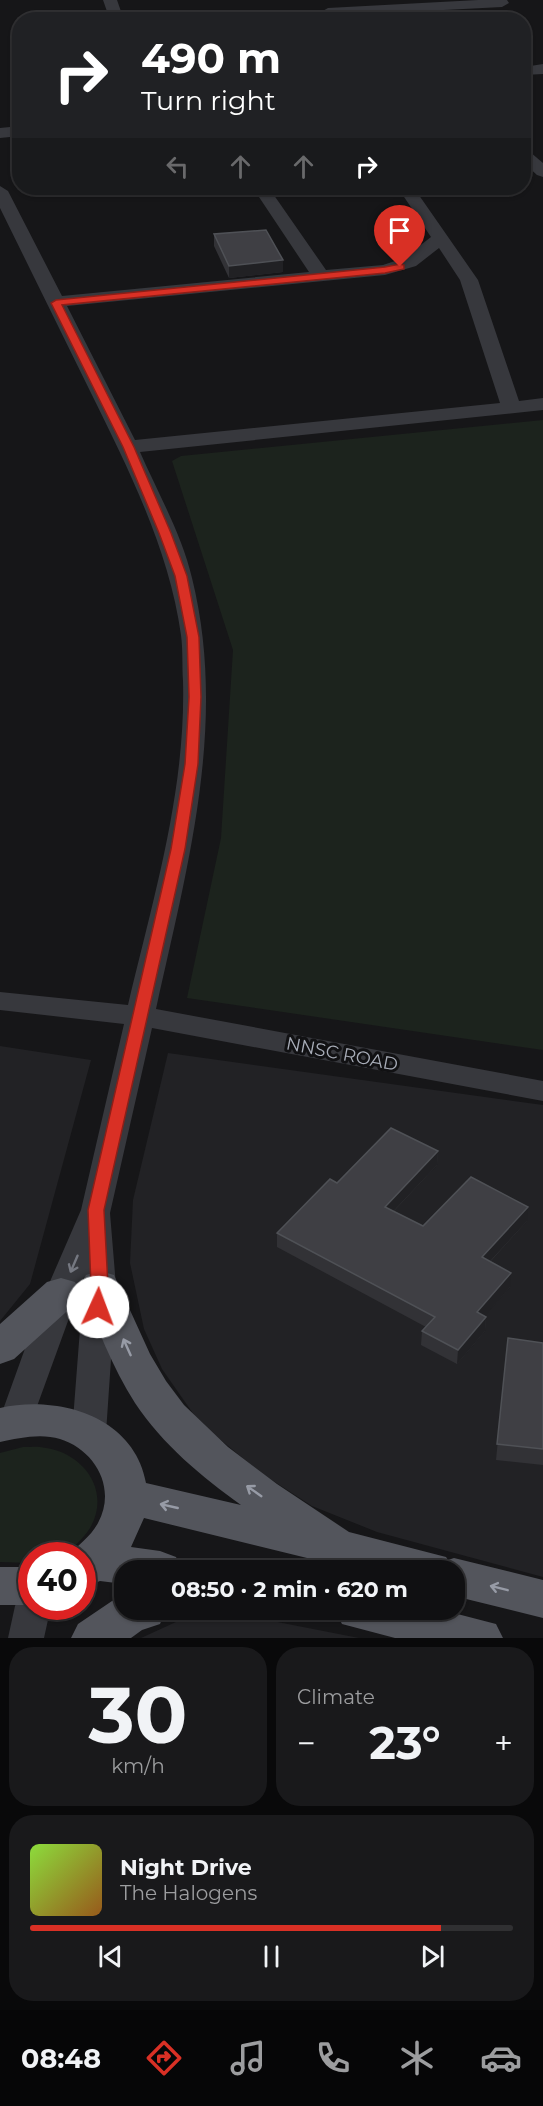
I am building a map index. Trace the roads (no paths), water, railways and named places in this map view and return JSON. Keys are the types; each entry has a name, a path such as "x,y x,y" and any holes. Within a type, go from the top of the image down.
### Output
{"main road":[{"path":"0,1348 81,1290 131,1357 152,1394 188,1437 248,1487 337,1547"},
{"path":"8,1423 54,1421 73,1426 89,1433 113,1454 121,1467 128,1496 126,1514 120,1530 109,1546 96,1558"},
{"path":"128,1496 390,1560"},
{"path":"96,1566 114,1567"},
{"path":"465,1580 543,1599"},
{"path":"0,1586 18,1586"},
{"path":"94,1638 121,1620"},
{"path":"402,1620 480,1638"}],"street":[{"path":"326,10 502,3"},
{"path":"0,191 128,447 181,576 193,637 195,697 192,764 178,849 96,1210 81,1290 89,1433"},
{"path":"266,195 322,277"},
{"path":"411,195 469,280 510,407"},
{"path":"56,303 322,277 400,267 440,239"},
{"path":"128,447 543,404"},
{"name":"NNSC ROAD","path":"0,1001 140,1016 543,1091"},
{"path":"8,1423 81,1290"},
{"path":"26,1638 30,1620"}]}
